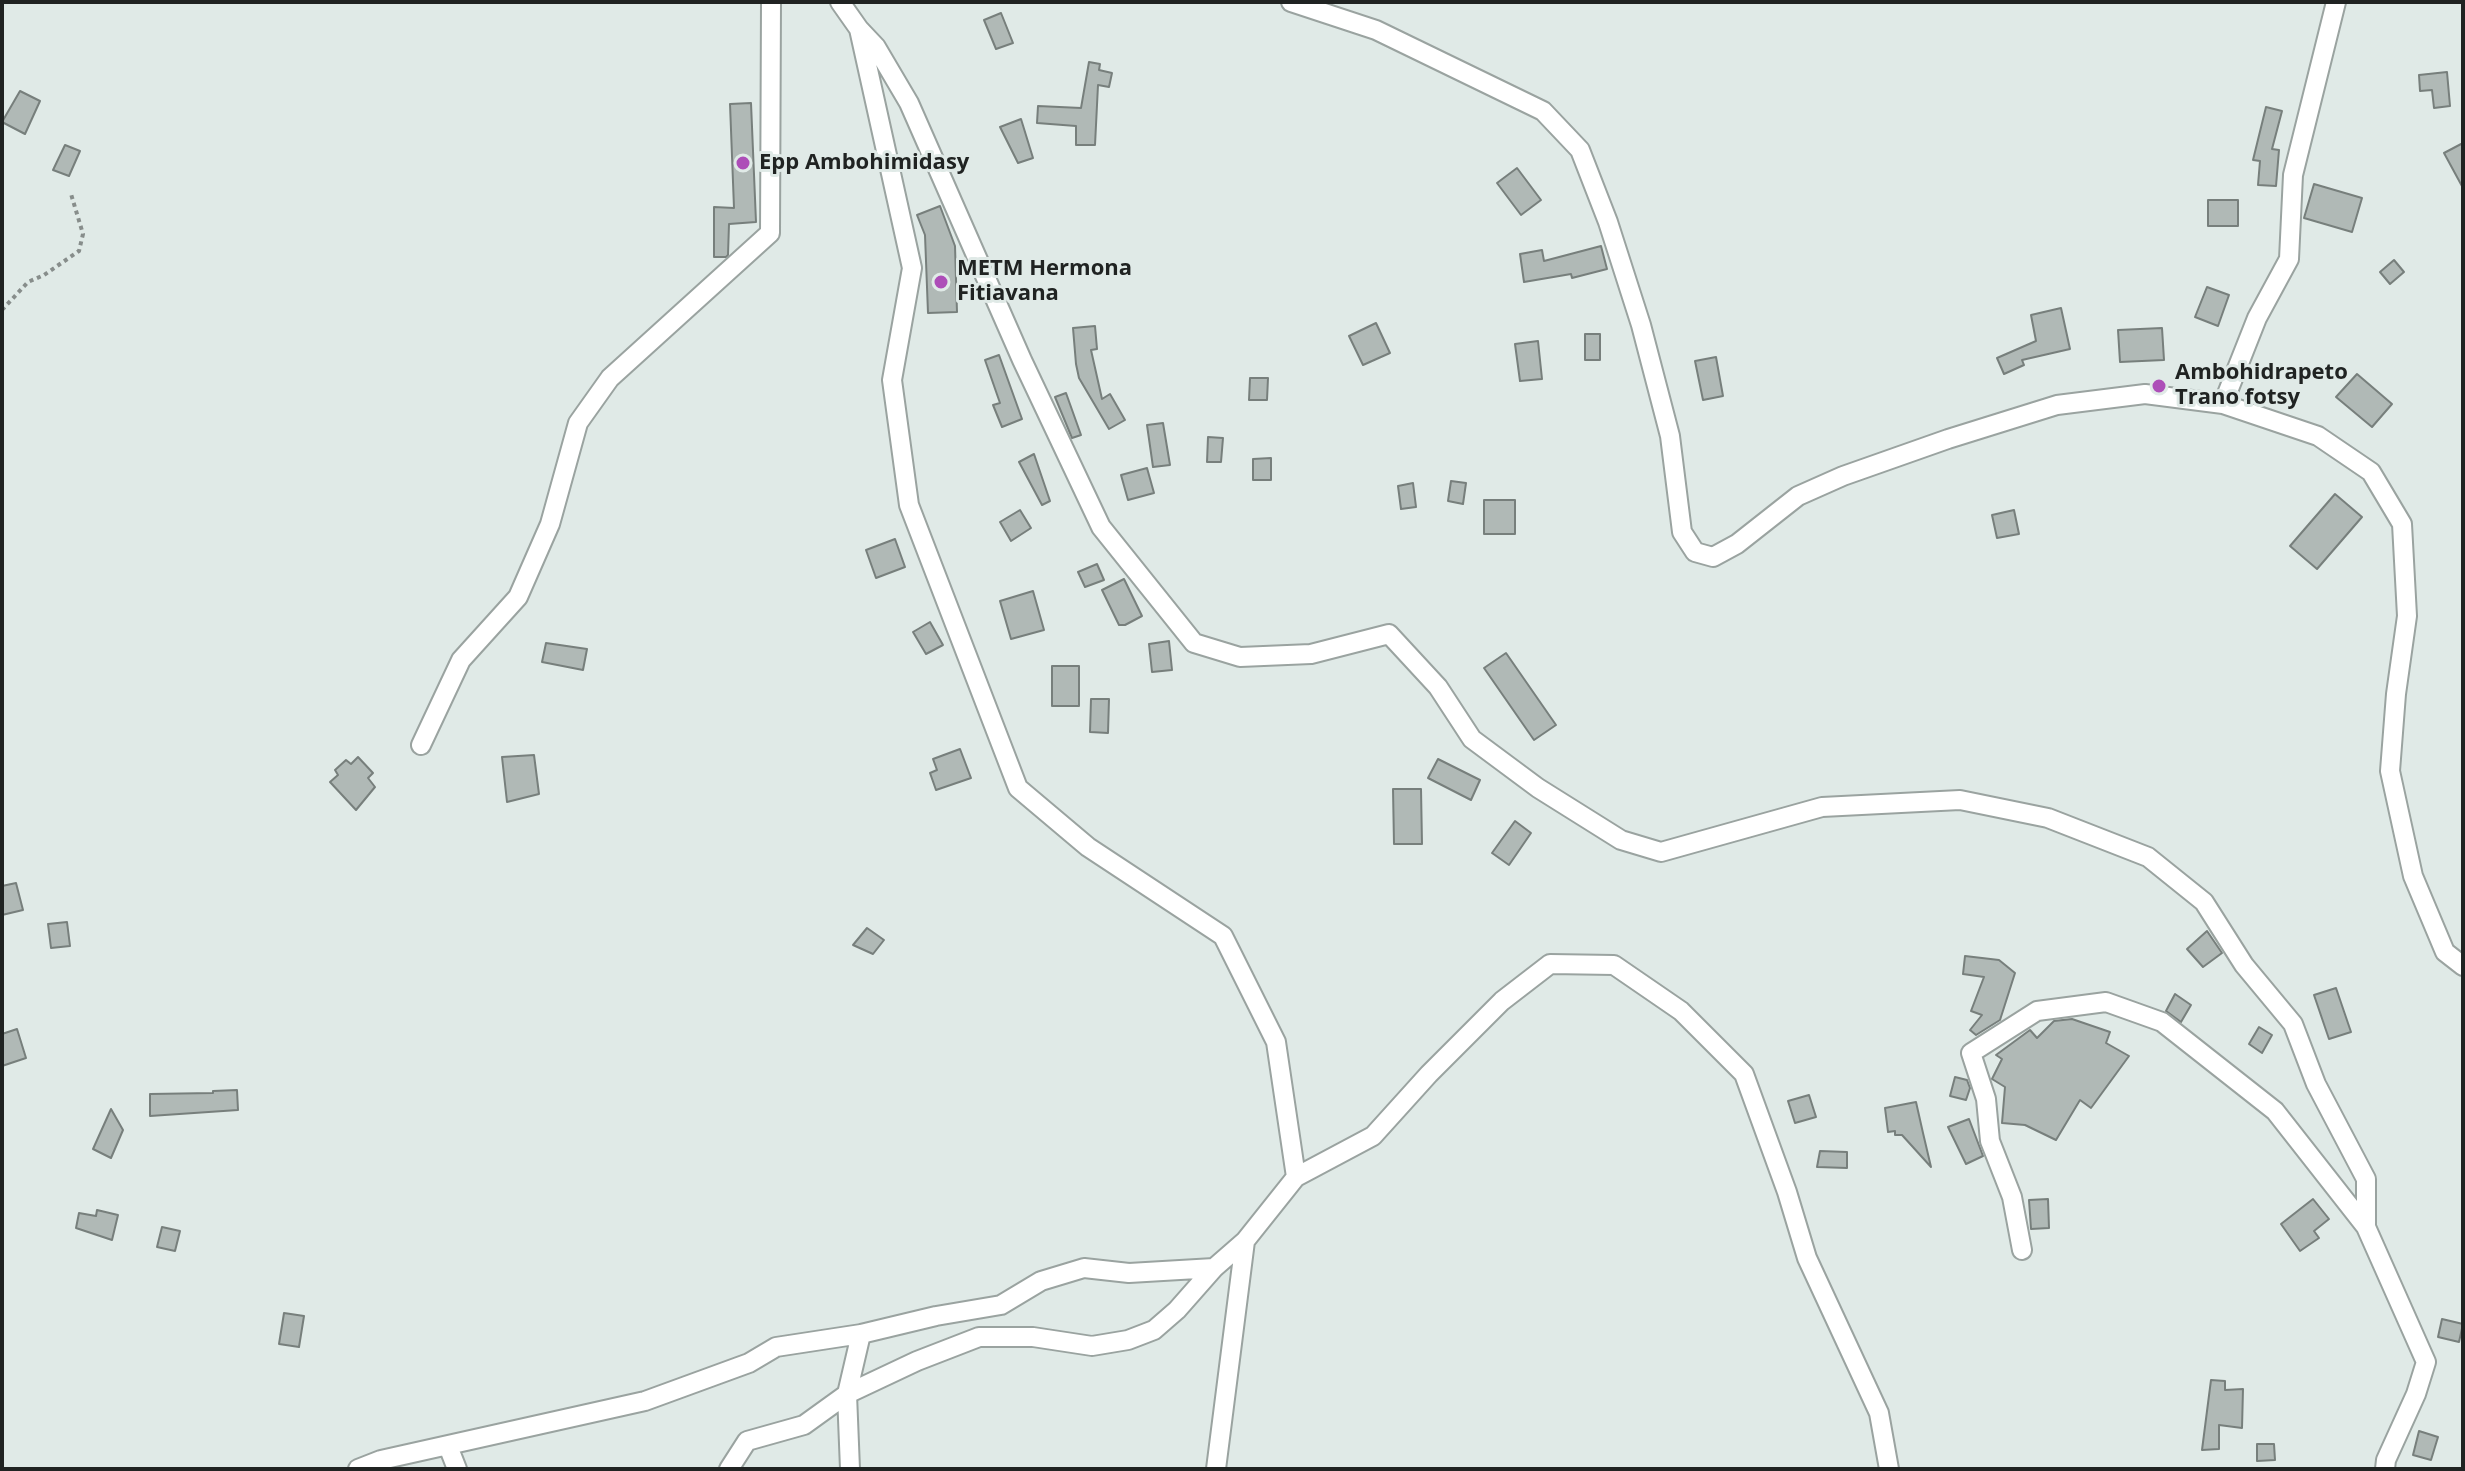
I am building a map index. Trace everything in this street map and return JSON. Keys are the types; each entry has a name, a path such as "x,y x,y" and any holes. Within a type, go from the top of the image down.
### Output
{"street":[{"path":"421,745 461,660 518,597 550,524 578,423 610,378 770,233 771,2"},
{"path":"840,2 876,47 909,103 1022,360 1101,527 1194,643 1240,657 1311,654 1389,634 1438,687 1472,739 1538,788 1621,840 1661,852 1822,807 1960,800 2048,818 2148,857 2204,902 2244,965 2293,1024 2316,1084 2366,1179 2366,1227"},
{"path":"1291,2 1376,30 1543,111 1580,150 1608,222 1641,325 1670,436 1682,532 1695,552 1713,557 1737,544 1798,496 1843,476 1948,439 2057,405 2145,394 2223,404 2318,436 2371,472 2402,524 2407,616 2396,694 2390,771 2413,876 2445,952 2463,966"},
{"path":"2223,404 2257,318 2289,259 2293,175 2336,2"},
{"path":"859,29 912,268 892,380 909,505 914,520 1018,788 1088,847 1223,936 1276,1042 1296,1177"},
{"path":"729,1469 747,1441 804,1425 847,1394 917,1361 979,1337 1033,1337 1092,1346 1128,1340 1154,1330 1245,1241 1296,1177 1373,1136 1502,1001 1550,964 1614,965 1681,1011 1744,1074 1787,1192 1807,1258 1879,1413 1889,1469"},
{"path":"2022,1250 2012,1197 1990,1141 1986,1099 1971,1053 2037,1011 2106,1002 2162,1022 2275,1111 2366,1227 2426,1362 2385,1469"},
{"path":"1216,1469 1245,1241"},
{"path":"358,1469 381,1460 645,1401 749,1363 776,1347 861,1334 936,1316 1001,1305 1041,1281 1084,1268 1129,1273 1214,1268"},
{"path":"850,1469 847,1394 861,1334"},
{"path":"448,1446 457,1469"}],"path":[{"path":"2,310 28,282 79,251 83,234 71,194"}],"building":[{"path":"1001,13 1013,43 996,49 984,20"},
{"path":"1089,62 1100,64 1099,70 1112,73 1109,87 1098,85 1095,145 1076,145 1076,126 1037,123 1038,106 1081,108"},
{"path":"2447,72 2450,106 2434,108 2432,90 2420,91 2419,75"},
{"path":"20,91 40,101 25,134 2,122"},
{"name":"Epp Ambohimidasy","path":"751,103 756,222 729,224 728,255 714,257 714,207 734,208 730,104"},
{"path":"2266,107 2282,111 2272,149 2279,150 2276,186 2258,185 2260,161 2253,160"},
{"path":"1021,119 1033,158 1018,163 1000,127"},
{"path":"2463,143 2463,188 2444,153"},
{"path":"65,145 80,151 69,176 53,170"},
{"path":"1517,168 1541,200 1521,215 1497,183"},
{"path":"2314,184 2362,198 2352,232 2304,218"},
{"path":"2208,200 2238,200 2238,226 2208,226"},
{"name":"METM Hermona Fitiavana","path":"940,206 955,246 957,312 928,313 925,235 917,215"},
{"path":"1601,246 1607,269 1572,278 1571,274 1524,282 1520,254 1542,250 1544,261"},
{"path":"2394,260 2404,272 2390,284 2380,272"},
{"path":"2207,287 2229,295 2218,326 2195,317"},
{"path":"2061,308 2070,349 2022,360 2024,365 2004,374 1997,358 2036,341 2031,315"},
{"path":"1376,323 1390,353 1363,365 1349,336"},
{"path":"1095,326 1097,349 1091,350 1102,399 1110,394 1125,420 1109,429 1079,378 1076,364 1073,328"},
{"path":"2162,328 2164,360 2120,362 2118,330"},
{"path":"1585,334 1600,334 1600,360 1585,360"},
{"path":"1538,341 1542,379 1520,381 1515,344"},
{"path":"999,355 1022,419 1002,427 993,405 1000,403 985,360"},
{"path":"1716,357 1723,396 1703,400 1695,361"},
{"path":"2357,374 2392,404 2372,427 2336,397"},
{"path":"1250,378 1268,378 1267,400 1249,400"},
{"path":"1066,393 1081,435 1072,438 1055,397"},
{"path":"1163,423 1170,465 1153,467 1147,425"},
{"path":"1208,437 1223,438 1221,462 1207,462"},
{"path":"1034,454 1050,501 1042,505 1019,462"},
{"path":"1271,458 1271,480 1253,480 1253,459"},
{"path":"1147,468 1154,493 1128,500 1121,475"},
{"path":"1451,481 1466,483 1463,504 1448,501"},
{"path":"1413,483 1416,507 1401,509 1398,486"},
{"path":"2335,494 2362,517 2317,569 2290,546"},
{"path":"1484,500 1515,500 1515,534 1484,534"},
{"path":"1020,510 1031,528 1011,541 1000,522"},
{"path":"2014,510 2019,534 1997,538 1992,515"},
{"path":"895,539 905,567 876,578 866,550"},
{"path":"1097,564 1104,580 1085,587 1078,572"},
{"path":"1124,579 1142,616 1119,625 1102,590"},
{"path":"1033,591 1044,630 1011,639 1000,601"},
{"path":"930,622 943,645 926,654 913,632"},
{"path":"1169,641 1172,670 1152,672 1149,644"},
{"path":"546,643 587,649 583,670 542,662"},
{"path":"1506,653 1556,725 1534,740 1484,668"},
{"path":"1052,666 1079,666 1079,706 1052,706"},
{"path":"1091,699 1109,699 1108,733 1090,732"},
{"path":"960,749 971,778 936,790 930,773 937,770 933,759"},
{"path":"534,755 539,794 507,802 502,757"},
{"path":"358,757 373,773 368,778 375,787 356,810 330,782 338,775 335,770 346,760 351,764"},
{"path":"1438,759 1480,780 1471,800 1428,778"},
{"path":"1393,789 1421,789 1422,844 1394,844"},
{"path":"1515,821 1531,833 1509,865 1492,853"},
{"path":"16,883 23,910 2,915 2,886"},
{"path":"67,922 70,946 51,948 48,924"},
{"path":"867,928 884,940 873,954 853,945"},
{"path":"2207,931 2222,953 2203,967 2187,949"},
{"path":"1965,956 1999,960 2015,973 2000,1020 1976,1035 1970,1030 1982,1015 1971,1011 1984,977 1963,974"},
{"path":"2336,988 2351,1032 2329,1039 2314,995"},
{"path":"2175,994 2191,1005 2181,1022 2166,1011"},
{"path":"2072,1019 2110,1032 2106,1043 2129,1056 2091,1108 2080,1100 2056,1140 2025,1125 2002,1123 2005,1087 1992,1079 2002,1059 1996,1055 2030,1030 2037,1038 2054,1021"},
{"path":"2259,1027 2272,1035 2262,1053 2249,1044"},
{"path":"17,1029 26,1058 2,1066 2,1034"},
{"path":"1955,1077 1967,1080 1970,1088 1966,1100 1950,1096"},
{"path":"237,1090 238,1110 150,1116 150,1094"},
{"path":"1809,1095 1816,1117 1795,1123 1788,1101"},
{"path":"1916,1102 1931,1167 1902,1135 1895,1135 1895,1131 1888,1132 1885,1108"},
{"path":"111,1109 123,1130 111,1158 93,1149"},
{"path":"1969,1119 1983,1156 1966,1164 1948,1127"},
{"path":"1820,1151 1847,1152 1847,1168 1817,1167"},
{"path":"2048,1199 2049,1228 2031,1229 2029,1200"},
{"path":"2313,1199 2329,1219 2314,1231 2319,1238 2300,1251 2281,1224"},
{"path":"97,1210 118,1215 112,1240 76,1228 79,1213 96,1216"},
{"path":"162,1227 180,1231 175,1251 157,1247"},
{"path":"284,1313 304,1316 299,1347 279,1344"},
{"path":"2442,1319 2463,1324 2459,1342 2438,1337"},
{"path":"2211,1380 2225,1381 2225,1390 2243,1389 2242,1428 2219,1425 2219,1449 2202,1450"},
{"path":"2419,1431 2438,1437 2431,1460 2413,1455"},
{"path":"2257,1444 2274,1444 2275,1460 2257,1461"}],"place":[{"name":"Epp Ambohimidasy","path":"743,163"},
{"name":"METM Hermona Fitiavana","path":"941,282"},
{"name":"Ambohidrapeto Trano fotsy","path":"2159,386"}]}
